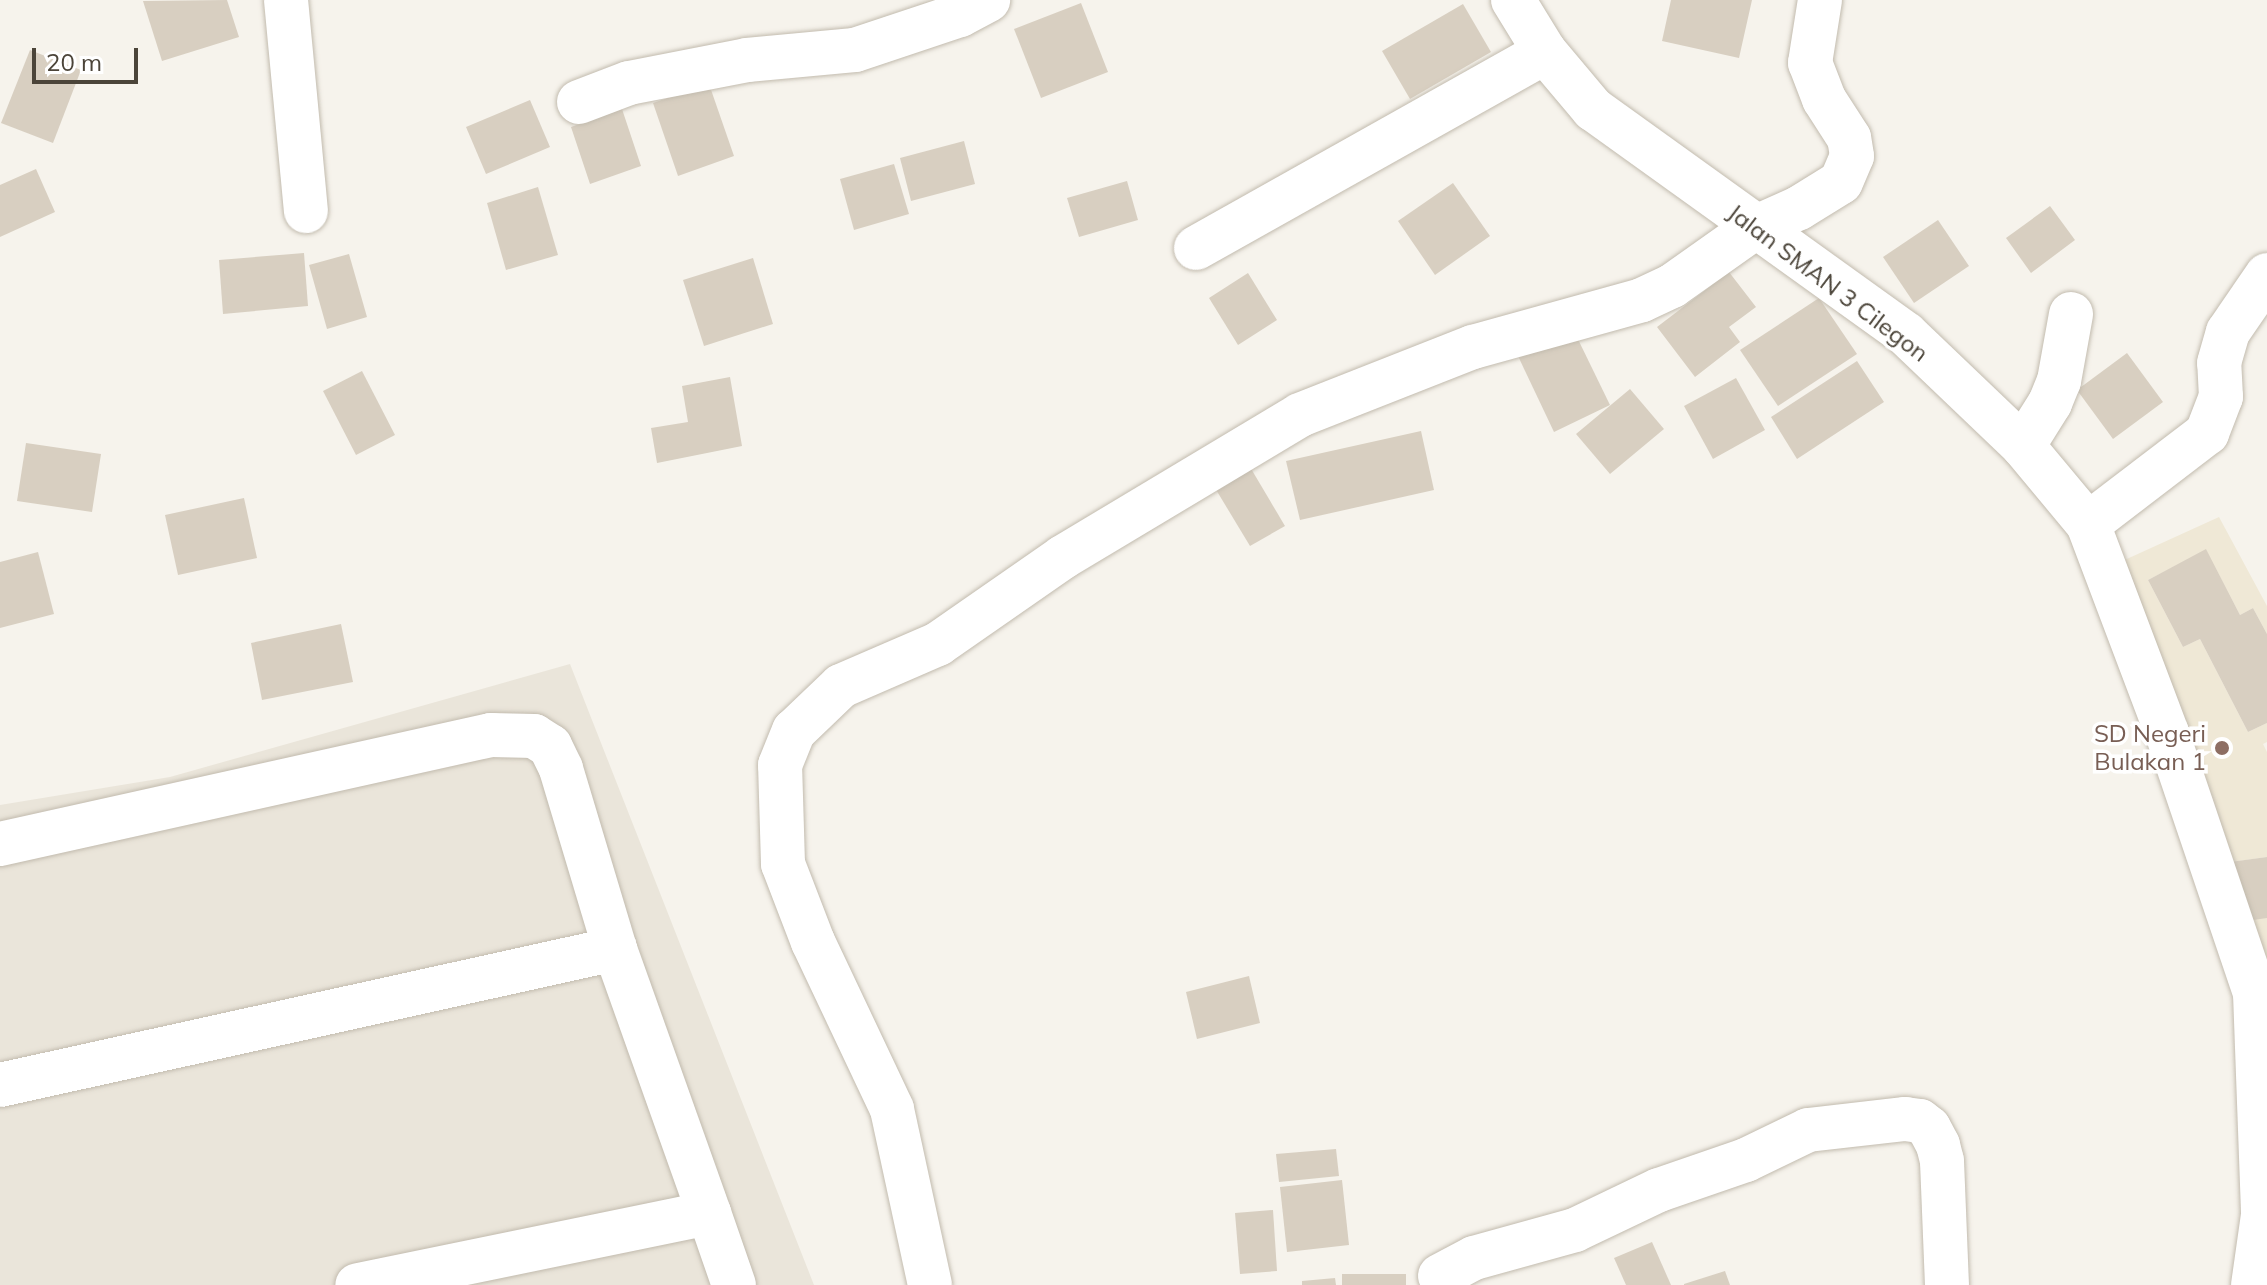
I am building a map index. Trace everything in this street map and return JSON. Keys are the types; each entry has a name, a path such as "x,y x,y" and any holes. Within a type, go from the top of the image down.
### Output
{"street":[{"path":"286,0 306,211"},
{"path":"579,102 629,83 747,60 855,50 960,15 988,0"},
{"name":"Jalan SMAN 3 Cilegon","path":"1513,0 1545,52 1593,109 1754,228 1906,334 2023,446 2088,524 2261,989 2263,1215 2253,1285"},
{"path":"930,1285 892,1109 813,942 783,864 779,812 780,765 794,731 841,686 938,644 1063,557 1300,415 1473,347 1642,300 1672,286 1754,228 1799,208 1841,182 1852,156 1849,138 1824,99 1810,63 1820,0"},
{"path":"1196,248 1545,52"},
{"path":"2088,524 2207,433 2221,397 2219,363 2228,332 2267,275"},
{"path":"2023,446 2050,403 2059,381 2071,314"},
{"path":"0,844 410,751 491,735 534,736 550,746 561,769 615,949 734,1285"},
{"path":"0,1085 615,949"},
{"path":"1440,1276 1474,1258 1575,1230 1659,1190 1746,1160 1808,1130 1905,1119 1920,1121 1929,1128 1942,1161 1947,1285"},
{"path":"357,1285 709,1213"}],"shaded area":[{"name":"SD Negeri Bulakan 1","path":"2219,517 2267,606 2267,634 2253,608 2240,615 2206,550 2148,580 2183,647 2200,639 2248,732 2267,723 2267,742 2263,744 2267,752 2267,857 2231,862 2267,918 2267,964 2118,563"},
{"path":"570,664 814,1285 0,1285 0,805 170,777"}],"building":[{"path":"227,0 239,37 162,61 143,1"},
{"path":"1671,0 1752,0 1739,58 1662,41"},
{"path":"1081,3 1108,72 1041,98 1014,29"},
{"path":"1463,4 1491,52 1410,99 1382,51"},
{"path":"30,50 81,70 53,143 1,123"},
{"path":"709,84 734,156 678,176 653,103"},
{"path":"530,100 550,147 486,174 466,127"},
{"path":"622,109 641,166 590,184 571,127"},
{"path":"964,141 975,184 911,201 900,158"},
{"path":"894,164 909,214 854,230 840,179"},
{"path":"36,169 55,212 0,237 0,185"},
{"path":"1127,181 1138,220 1079,237 1067,198"},
{"path":"1453,183 1490,236 1435,275 1398,221"},
{"path":"538,187 558,255 506,270 487,203"},
{"path":"2050,206 2075,240 2031,273 2006,238"},
{"path":"1938,220 1969,266 1914,303 1883,257"},
{"path":"304,253 308,306 223,314 219,260"},
{"path":"349,254 367,317 327,329 309,265"},
{"path":"753,258 773,324 704,346 683,280"},
{"path":"1729,272 1756,307 1729,327 1740,342 1695,377 1657,327"},
{"path":"1248,273 1277,320 1238,345 1209,298"},
{"path":"1819,298 1857,354 1778,406 1740,350"},
{"path":"1573,329 1610,405 1554,432 1518,356"},
{"path":"2127,353 2163,402 2113,439 2077,390"},
{"path":"1857,361 1884,402 1797,459 1771,417"},
{"path":"362,371 395,435 356,455 323,391"},
{"path":"730,377 742,446 657,463 651,428 688,422 682,386"},
{"path":"1736,378 1765,430 1713,459 1684,406"},
{"path":"1630,389 1664,429 1610,474 1576,434"},
{"path":"1421,431 1434,490 1300,520 1286,461"},
{"path":"26,443 101,454 92,512 17,501"},
{"path":"1250,467 1285,526 1250,546 1215,488"},
{"path":"244,498 257,558 178,575 165,515"},
{"path":"2206,549 2240,615 2253,608 2267,634 2267,723 2248,732 2200,639 2183,647 2148,580"},
{"path":"38,552 54,614 0,628 0,562"},
{"path":"341,624 353,682 262,700 251,643"},
{"path":"2267,857 2267,918 2239,922 2230,862"},
{"path":"1249,976 1260,1023 1197,1039 1186,992"},
{"path":"1336,1149 1339,1176 1279,1182 1276,1154"},
{"path":"1342,1180 1349,1245 1287,1252 1280,1187"},
{"path":"1273,1210 1277,1271 1240,1274 1235,1213"},
{"path":"1652,1242 1671,1285 1626,1285 1614,1258"},
{"path":"1725,1271 1730,1285 1684,1285 1684,1284"},
{"path":"1342,1274 1406,1274 1406,1285 1342,1285"},
{"path":"1335,1278 1336,1285 1302,1285 1302,1281"}],"place":[{"name":"SD Negeri Bulakan 1","path":"2222,748"}]}
